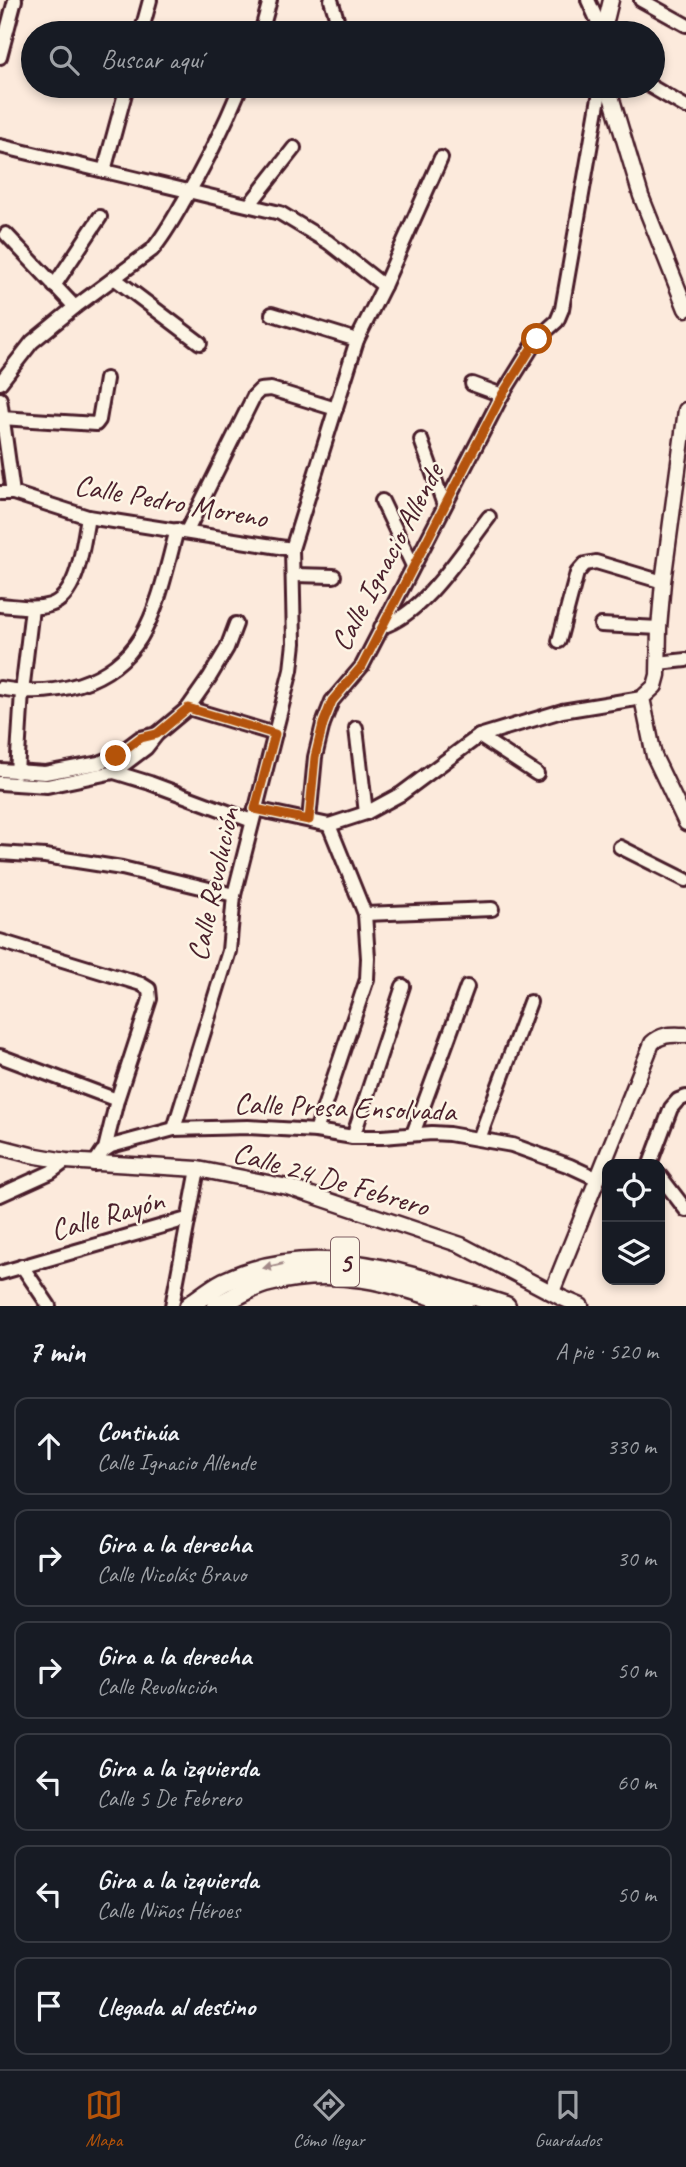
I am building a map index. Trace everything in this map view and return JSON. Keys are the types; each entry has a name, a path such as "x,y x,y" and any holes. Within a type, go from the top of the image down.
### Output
{"main road":[{"name":"5","path":"189,1306 222,1283 255,1270 291,1262 345,1262 397,1272 506,1306"},
{"name":"5","path":"216,1306 263,1284 308,1275 349,1275 398,1284 463,1306"}],"street":[{"path":"0,57 15,0"},
{"path":"144,21 149,0"},
{"path":"264,21 270,0"},
{"path":"331,0 337,21"},
{"path":"587,0 597,21"},
{"path":"606,21 611,0"},
{"path":"641,0 686,24"},
{"path":"665,95 686,107"},
{"path":"104,171 124,98"},
{"path":"0,383 32,342 152,250 161,240 226,122 236,98"},
{"name":"Calle Ignacio Allende","path":"309,820 315,757 332,701 362,666 502,395 537,339 557,321 562,309 599,98"},
{"path":"612,98 641,196 686,309"},
{"path":"0,146 279,213 328,242 384,286"},
{"path":"250,204 293,148"},
{"name":"Calle Revolución","path":"174,1129 229,951 234,895 291,670 294,575 292,549 357,340 441,158"},
{"path":"54,286 100,217"},
{"path":"6,234 75,307"},
{"path":"114,278 200,343"},
{"path":"272,314 357,340"},
{"path":"1,418 96,424 106,379"},
{"path":"472,384 502,395"},
{"path":"0,688 22,692 80,686 116,666 130,652 147,625 182,531 254,396 260,390 271,389 336,409"},
{"path":"0,399 6,493"},
{"path":"114,772 253,815 309,820 329,825 366,813 401,794 479,736 562,711 642,698 655,686 663,582 686,410"},
{"path":"421,440 444,505"},
{"name":"Calle Pedro Moreno","path":"6,493 88,517 292,549"},
{"path":"382,501 413,566"},
{"path":"0,605 32,608 51,605 60,600 72,585 88,517"},
{"path":"382,627 408,615 424,601 489,517"},
{"path":"559,641 577,573 585,564 596,562 663,582"},
{"path":"294,575 334,576"},
{"path":"17,772 22,692 32,608"},
{"path":"0,783 47,786 114,772 146,748 157,734 188,708 227,648 236,624"},
{"path":"601,625 659,628"},
{"path":"658,663 686,660"},
{"path":"642,698 654,756 686,823"},
{"path":"188,708 275,734"},
{"path":"356,728 366,813"},
{"path":"0,770 45,773 99,763 109,760 140,738 157,734"},
{"path":"479,736 537,774"},
{"path":"316,1131 367,979 368,958 365,914 329,825"},
{"path":"620,847 686,880"},
{"path":"0,853 45,856 122,868 234,895"},
{"path":"365,914 492,909"},
{"path":"0,941 141,984 149,989 150,999 117,1100 106,1149 94,1164"},
{"path":"353,1137 403,986"},
{"path":"413,1134 467,987"},
{"path":"479,1139 530,1002"},
{"path":"552,1292 652,1043 667,1034 686,1035"},
{"path":"0,1056 117,1100"},
{"path":"652,1159 671,1108 678,1100 686,1097"},
{"name":"Calle Presa Ensolvada","path":"106,1149 174,1129 248,1127 382,1138 432,1133 512,1145 598,1179"},
{"name":"Calle 24 De Febrero","path":"0,1147 66,1161 198,1169 288,1187 461,1245 581,1306"},
{"path":"0,1195 51,1172 66,1161"},
{"path":"172,1306 198,1169"},
{"path":"665,1182 686,1210"},
{"name":"Calle Rayón","path":"0,1273 187,1219"},
{"path":"22,1266 49,1306"}],"route":[{"path":"116,756 140,738 157,734 188,708 275,734 255,809 309,820 315,757 332,701 362,666 502,395 537,339"}]}
